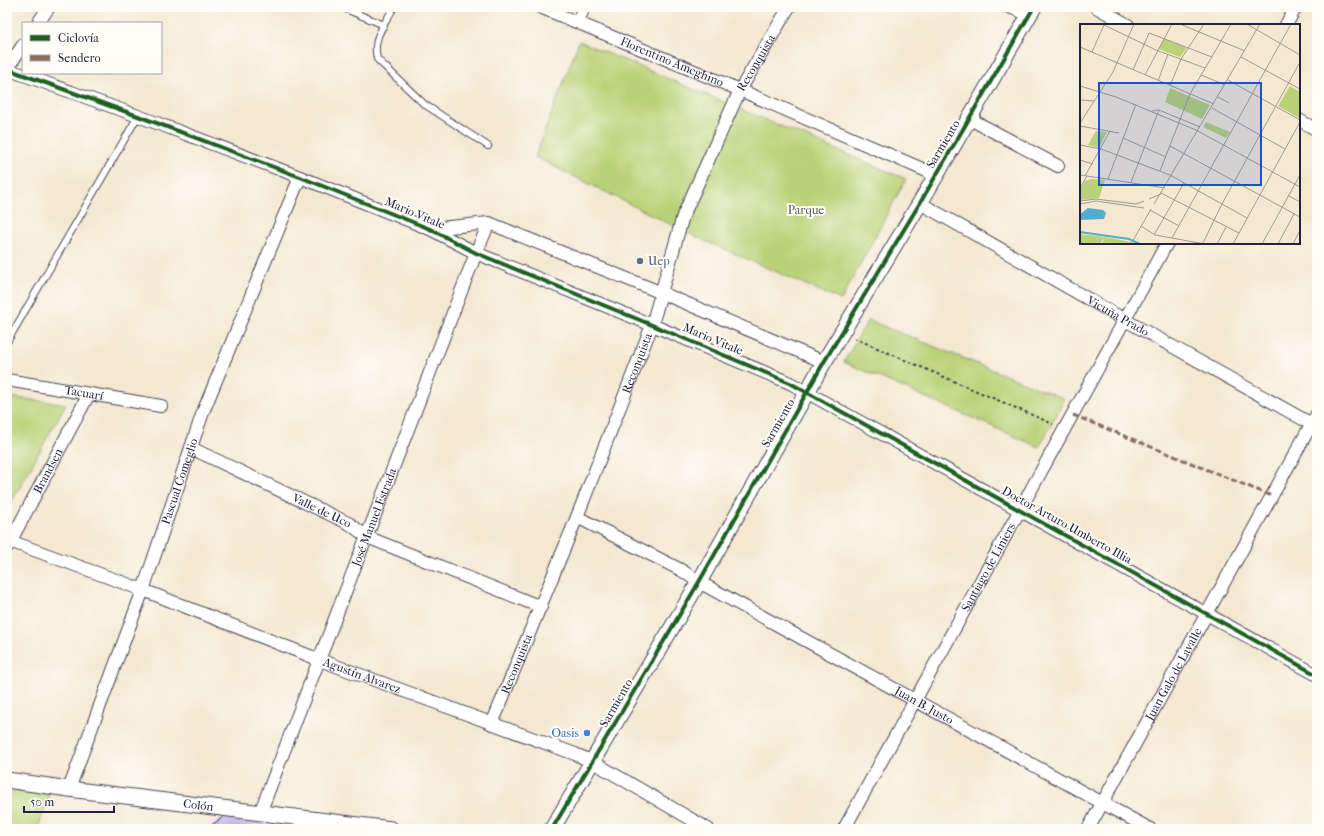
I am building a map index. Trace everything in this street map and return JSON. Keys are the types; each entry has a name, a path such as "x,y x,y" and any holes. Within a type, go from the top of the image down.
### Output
{"street":[{"path":"39,22 49,7"},
{"name":"Florentino Ameghino","path":"540,7 740,90 936,175"},
{"path":"578,22 584,7"},
{"name":"Reconquista","path":"492,724 541,607 652,325 683,216 740,90 789,7"},
{"path":"1009,7 1032,11"},
{"path":"1096,7 1126,24"},
{"path":"1287,24 1296,7"},
{"name":"Sarmiento","path":"552,829 699,582 824,362 970,119 1032,11"},
{"path":"7,69 22,46"},
{"name":"Mario Vitale","path":"7,69 138,116 300,177 430,229 476,253 790,383 807,393"},
{"path":"970,119 1058,166"},
{"path":"1300,121 1317,130"},
{"name":"Pascual Comeglio","path":"69,789 143,590 203,412 300,177"},
{"name":"Vicuña Prado","path":"920,203 1125,320 1315,422"},
{"name":"Mario Vitale","path":"430,229 489,223 662,293 824,362"},
{"name":"José Manuel Estrada","path":"260,813 476,253 489,223"},
{"name":"Santiago de Liniers","path":"844,829 1019,511 1066,429 1166,244"},
{"name":"Tacuarí","path":"7,380 161,406"},
{"name":"Doctor Arturo Umberto Illia","path":"807,393 1317,675"},
{"name":"Brandsen","path":"8,542 89,394"},
{"name":"Juan Galo de Lavalle","path":"1088,829 1206,614 1315,422"},
{"name":"Valle de Uco","path":"191,448 350,524 367,536 541,607"},
{"name":"Juan B. Justo","path":"577,517 681,570 699,582 1150,829"},
{"name":"Agustín Alvarez","path":"8,542 143,590 320,660 575,754 593,762 692,825 708,829"},
{"name":"Colón","path":"7,780 391,829"}],"lane":[{"path":"342,7 384,25"},
{"path":"394,7 376,38 375,50 378,59 424,104 488,146"},
{"path":"7,342 138,116"}],"path":[{"path":"842,333 1066,429"}],"green space":[{"name":"Parque","path":"579,41 906,179 841,300 694,236 535,157"},
{"path":"868,320 1065,399 1039,447 844,362"},
{"path":"7,397 66,404 7,510"},
{"path":"7,790 50,794 38,829 7,829"}],"building":[{"path":"229,813 309,823 308,829 211,829 212,825"}],"marked path":[{"path":"1073,415 1272,496"}],"cycle path":[{"path":"552,829 699,582 824,362 920,203 1034,7"},
{"path":"7,69 138,116 300,177 430,229 476,253 790,383 1317,675"}],"place":[{"name":"Uep","path":"640,261"},
{"name":"Oasis","path":"587,733"}]}
